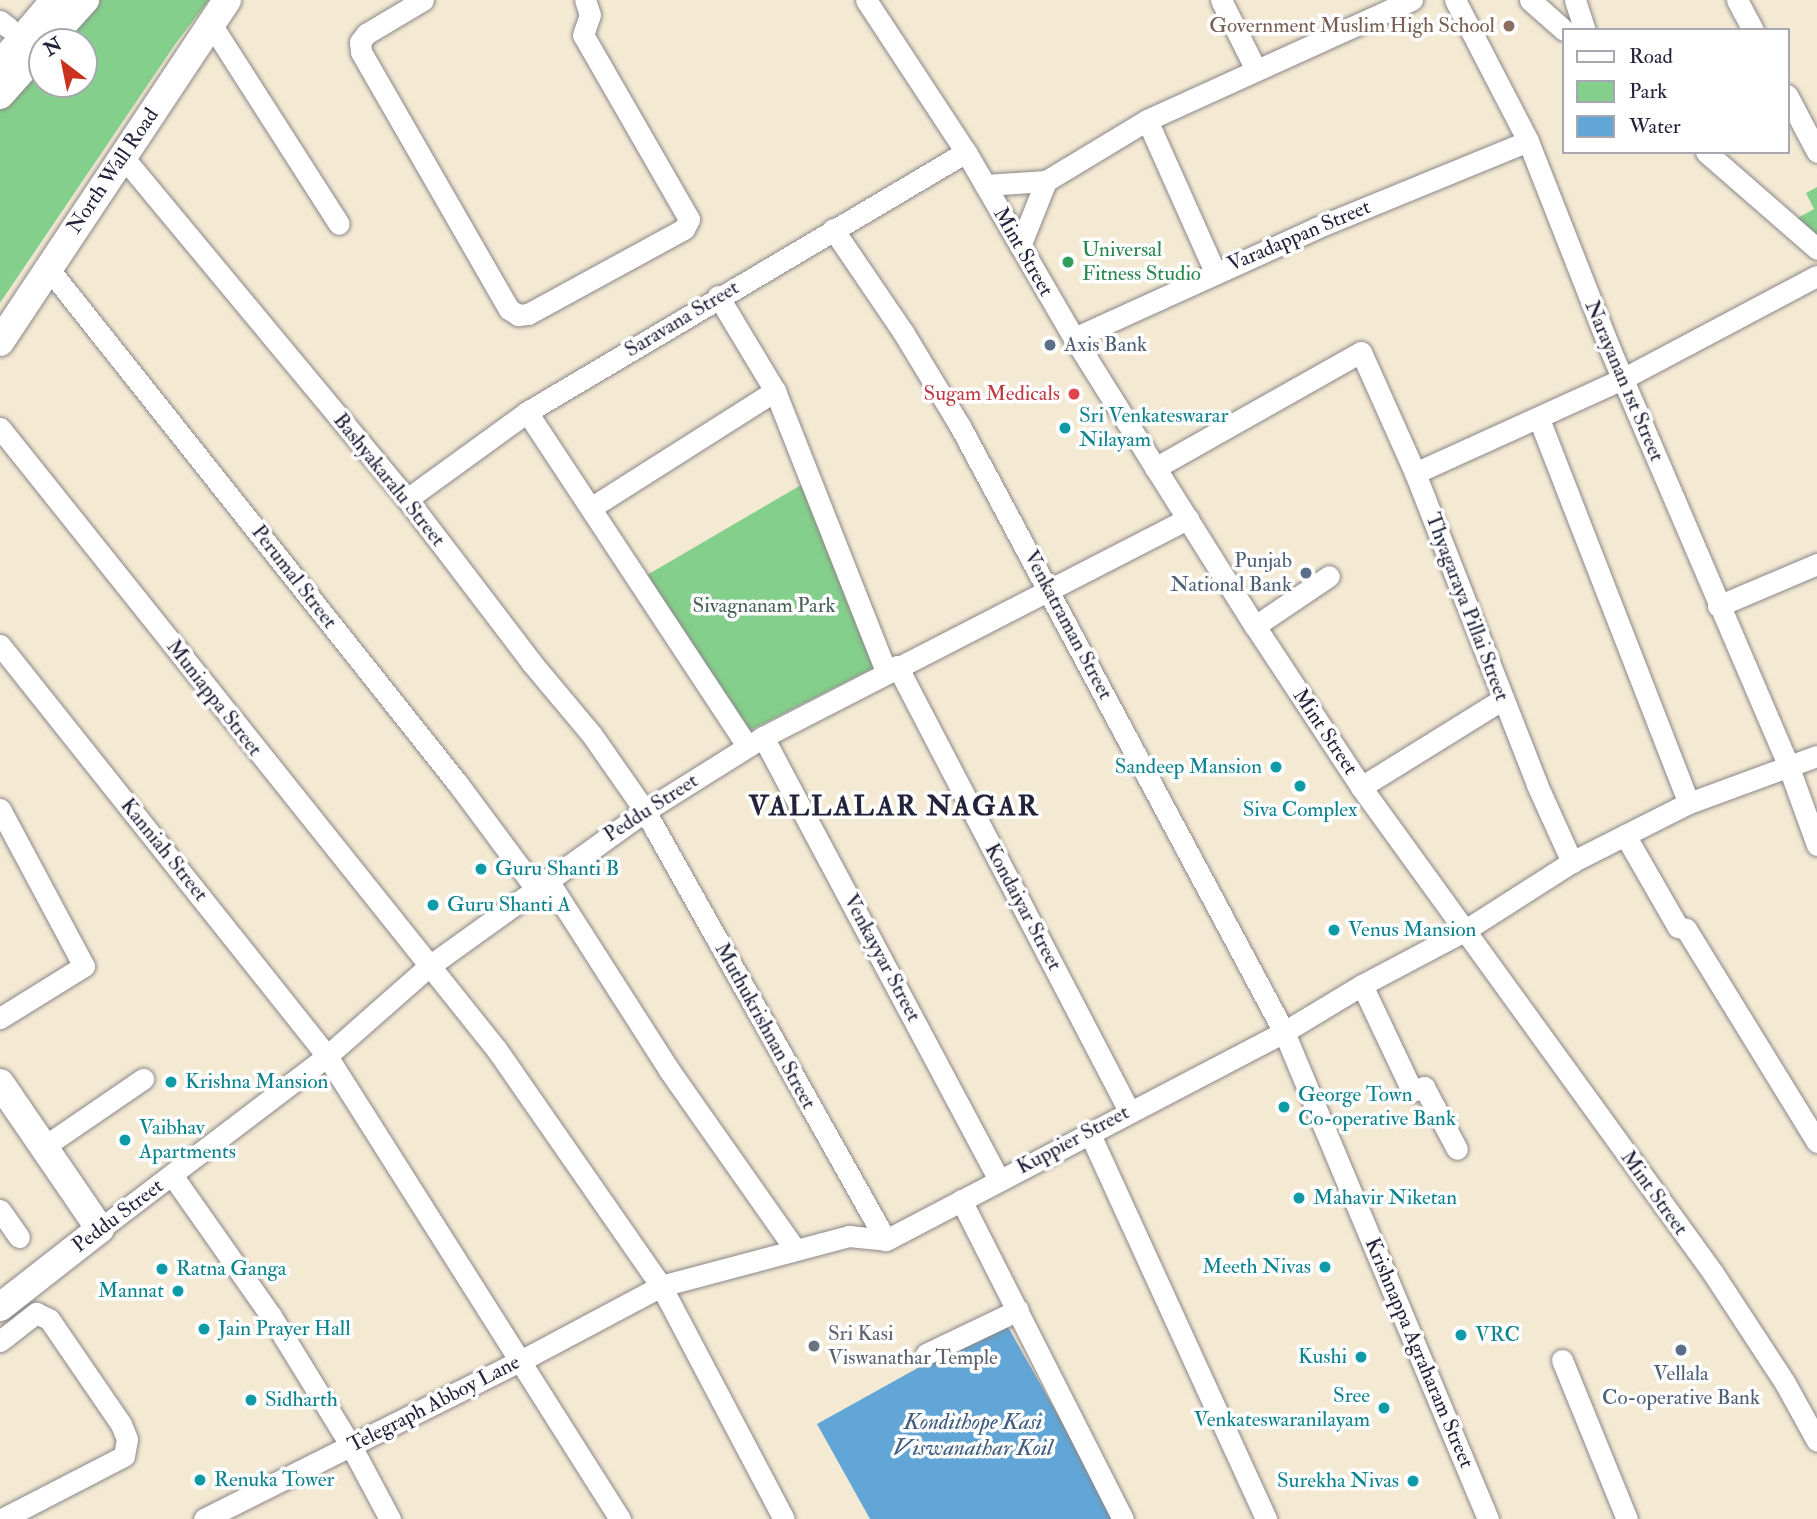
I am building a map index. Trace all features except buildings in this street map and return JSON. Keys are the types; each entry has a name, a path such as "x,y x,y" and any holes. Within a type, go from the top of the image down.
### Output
{"main road":[{"path":"3,29 34,0"},
{"path":"0,65 55,0"},
{"path":"60,28 85,0"},
{"name":"North Wall Road","path":"0,342 227,0"},
{"path":"0,95 28,64"},
{"path":"0,1083 100,1229"},
{"name":"Peddu Street","path":"0,1307 100,1229"}],"street":[{"path":"423,0 366,34 360,42 361,51 509,309 518,315 528,314 684,229 689,219 583,35 590,15 585,0"},
{"name":"Mint Street","path":"866,0 965,152 1074,338 1155,468 1361,787 1713,1273 1785,1383 1817,1441"},
{"path":"1221,0 1256,70"},
{"path":"985,185 1046,181 1147,120 1412,0"},
{"name":"Narayanan 1st Street","path":"1455,0 1528,141 1604,335 1788,765 1817,845"},
{"path":"1530,0 1562,28"},
{"path":"1575,0 1584,28"},
{"path":"1738,0 1752,28"},
{"path":"211,24 339,224"},
{"path":"1789,99 1817,152"},
{"path":"1147,120 1215,272"},
{"name":"Varadappan Street","path":"1074,338 1215,272 1528,141"},
{"name":"Saravana Street","path":"407,499 527,412 718,296 965,152"},
{"path":"1708,154 1817,249"},
{"name":"Bashyakaralu Street","path":"123,157 407,499 531,662 592,735 645,811"},
{"path":"1020,246 1046,181"},
{"name":"Venkatraman Street","path":"833,229 903,332 960,426 1284,1032"},
{"name":"Perumal Street","path":"48,268 458,784 541,884 795,1249"},
{"path":"1415,473 1539,419 1624,378 1817,276"},
{"name":"Kondaiyar Street","path":"718,296 775,391 892,669 1129,1111"},
{"name":"Thyagaraya Pillai Street","path":"1155,468 1361,352 1415,473 1503,699 1572,862"},
{"path":"592,507 775,391"},
{"name":"Venkayyar Street","path":"527,412 755,741 999,1180"},
{"path":"1539,419 1689,803"},
{"name":"Muniappa Street","path":"0,428 497,1050 662,1286 784,1519"},
{"name":"Peddu Street","path":"100,1229 327,1056 428,967 645,811 755,741 892,669 1051,592 1188,519"},
{"path":"1718,606 1817,564"},
{"path":"1255,626 1329,576"},
{"name":"Kanniah Street","path":"0,645 327,1056 522,1360 620,1519"},
{"path":"1361,787 1503,699"},
{"name":"Kuppier Street","path":"886,1240 1284,1032 1362,985 1464,931 1572,862 1689,803 1817,756"},
{"name":"Muthukrishnan Street","path":"645,811 886,1240"},
{"path":"0,1018 84,966 3,822"},
{"path":"1625,835 1678,927 1686,929 1817,1142"},
{"path":"1362,985 1412,1091 1424,1087 1457,1149"},
{"name":"Krishnappa Agraharam Street","path":"1284,1032 1488,1519"},
{"path":"45,1146 144,1079"},
{"path":"1089,1132 1266,1519"},
{"path":"172,1175 271,1316 351,1446 390,1519"},
{"path":"961,1200 1123,1519"},
{"path":"0,1210 19,1237"},
{"path":"662,1286 849,1236 886,1240"},
{"name":"Telegraph Abboy Lane","path":"204,1519 522,1360 662,1286"},
{"path":"926,1354 1018,1310"},
{"path":"0,1341 36,1314 49,1320 121,1424 127,1438 124,1456 2,1519"},
{"path":"1562,1360 1627,1519"}],"green space":[{"path":"98,0 209,0 176,43 0,303 0,110 28,79 28,98 98,98 98,28 73,28"},
{"path":"1817,187 1817,240 1792,221 1814,209 1806,193"},
{"name":"Sivagnanam Park","path":"801,485 877,666 747,732 647,575"}],"water":[{"name":"Kondithope Kasi Viswanathar Koil","path":"1004,1320 1117,1519 870,1519 817,1424"}],"place":[{"name":"Government Muslim High School","path":"1509,26"},
{"name":"Universal Fitness Studio","path":"1068,262"},
{"name":"Axis Bank","path":"1050,345"},
{"name":"Sugam Medicals","path":"1074,394"},
{"name":"Sri Venkateswarar Nilayam","path":"1065,428"},
{"name":"Punjab National Bank","path":"1306,573"},
{"name":"Sandeep Mansion","path":"1276,767"},
{"name":"Siva Complex","path":"1300,786"},
{"name":"Guru Shanti B","path":"481,869"},
{"name":"Guru Shanti A","path":"433,905"},
{"name":"Venus Mansion","path":"1334,930"},
{"name":"Krishna Mansion","path":"171,1082"},
{"name":"George Town Co-operative Bank","path":"1284,1107"},
{"name":"Vaibhav Apartments","path":"125,1140"},
{"name":"Mahavir Niketan","path":"1299,1198"},
{"name":"Meeth Nivas","path":"1325,1267"},
{"name":"Ratna Ganga","path":"162,1269"},
{"name":"Mannat","path":"178,1291"},
{"name":"Jain Prayer Hall","path":"204,1329"},
{"name":"VRC","path":"1461,1335"},
{"name":"Sri Kasi Viswanathar Temple","path":"814,1346"},
{"name":"Vellala Co-operative Bank","path":"1681,1350"},
{"name":"Kushi","path":"1361,1357"},
{"name":"Sidharth","path":"251,1400"},
{"name":"Sree Venkateswaranilayam","path":"1384,1408"},
{"name":"Renuka Tower","path":"200,1480"},
{"name":"Surekha Nivas","path":"1413,1481"}],"district":[{"name":"VALLALAR NAGAR","path":"894,807"}]}
